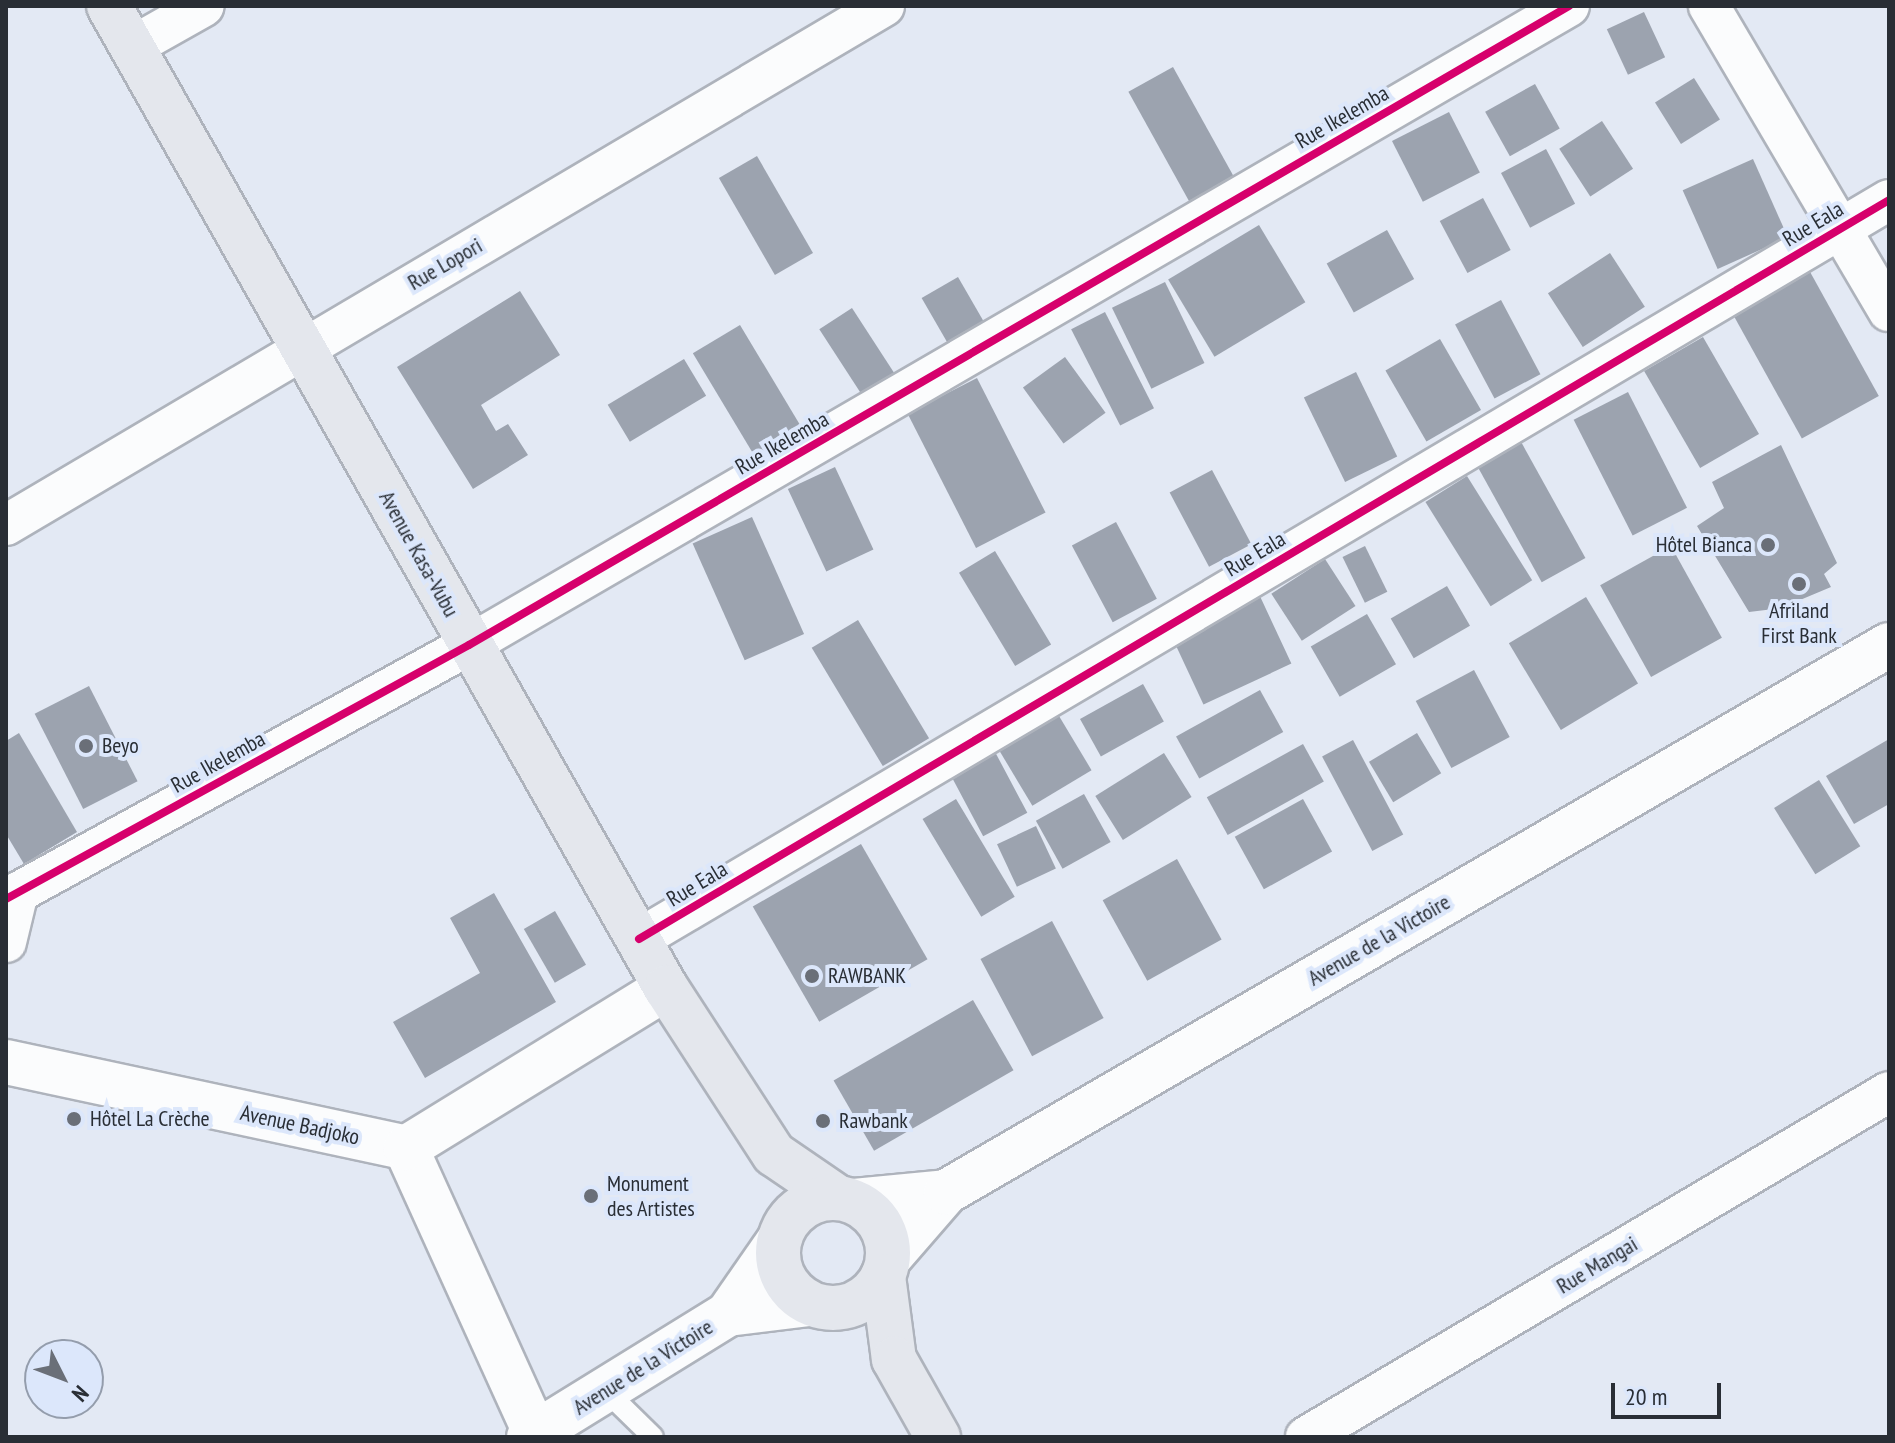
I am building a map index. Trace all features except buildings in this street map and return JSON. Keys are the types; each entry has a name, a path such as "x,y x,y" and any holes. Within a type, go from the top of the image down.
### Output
{"main road":[{"name":"Avenue Kasa-Vubu","path":"109,6 305,346 469,645 666,988 774,1154 846,1199"},
{"name":"Avenue de la Victoire","path":"886,1267 946,1192 1889,645"},
{"path":"534,1436 406,1148 666,988"},
{"name":"Avenue Badjoko","path":"6,1062 406,1148"},
{"path":"774,1154 784,1230 778,1267 790,1289 825,1306 894,1359 938,1437"},
{"path":"728,1314 784,1230 819,1198 946,1192"},
{"path":"846,1199 881,1224 894,1359"},
{"path":"825,1306 873,1291 886,1267"},
{"name":"Avenue de la Victoire","path":"534,1436 728,1314 825,1306"}],"street":[{"path":"133,46 204,6"},
{"name":"Rue Lopori","path":"6,525 884,6"},
{"name":"Rue Ikelemba","path":"12,895 469,645 1569,6"},
{"path":"1709,6 1889,311"},
{"name":"Rue Eala","path":"639,939 1889,200"},
{"path":"6,942 12,895"},
{"name":"Rue Mangai","path":"1306,1437 1889,1092"}],"lane":[{"path":"605,1390 653,1437"}],"cycle path":[{"path":"6,899 469,645 1569,6"},
{"path":"639,939 1889,200"}],"place":[{"name":"Hôtel Bianca","path":"1768,545"},
{"name":"Afriland First Bank","path":"1799,584"},
{"name":"Beyo","path":"86,746"},
{"name":"RAWBANK","path":"812,976"},
{"name":"Hôtel La Crèche","path":"74,1119"},
{"name":"Rawbank","path":"823,1121"},
{"name":"Monument des Artistes","path":"591,1196"}]}
